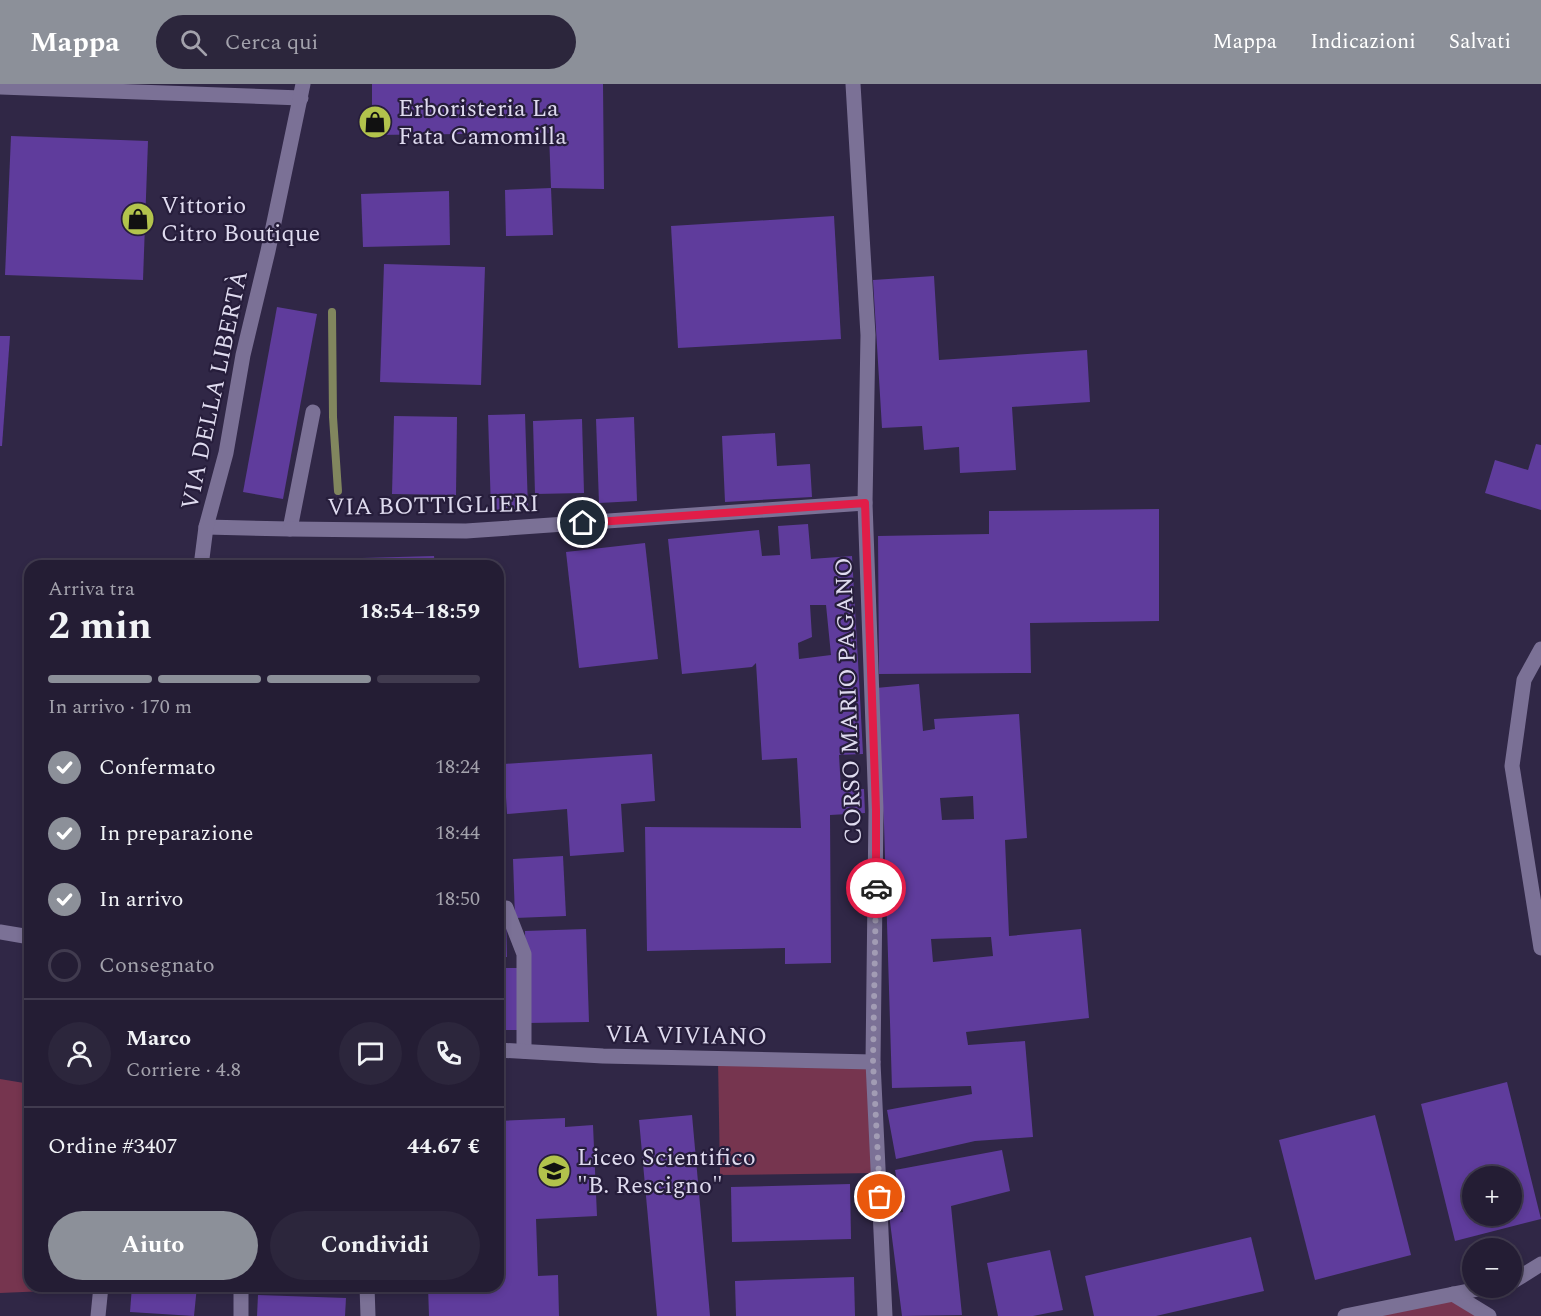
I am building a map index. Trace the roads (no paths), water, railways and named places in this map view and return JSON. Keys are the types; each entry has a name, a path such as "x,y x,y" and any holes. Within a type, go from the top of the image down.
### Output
{"street":[{"name":"CORSO MARIO PAGANO","path":"853,84 868,335 865,503 876,810 873,1062 885,1316"},
{"path":"0,87 302,91"},
{"name":"VIA DELLA LIBERTÀ","path":"202,560 206,527 226,453 243,355 302,91"},
{"name":"VIA BOTTIGLIERI","path":"290,529 313,412"},
{"name":"VIA BOTTIGLIERI","path":"206,527 466,531 865,503"},
{"path":"1541,649 1524,680 1512,766 1541,948"},
{"path":"504,908 506,908 524,954 524,1051"},
{"path":"0,932 24,936"},
{"name":"VIA VIVIANO","path":"504,1050 603,1056 873,1062"},
{"path":"1541,1264 1512,1282 1541,1272"},
{"path":"98,1316 100,1292"},
{"path":"241,1292 241,1316"},
{"path":"367,1292 368,1316"},
{"path":"1345,1316 1462,1292"},
{"path":"1453,1294 1489,1316"}],"waterway":[{"path":"332,312 333,417 338,491"}],"place":[{"name":"Erboristeria La Fata Camomilla","path":"375,122"},
{"name":"Vittorio Citro Boutique","path":"138,219"},
{"name":"Liceo Scientifico \"B. Rescigno\"","path":"554,1171"}]}
